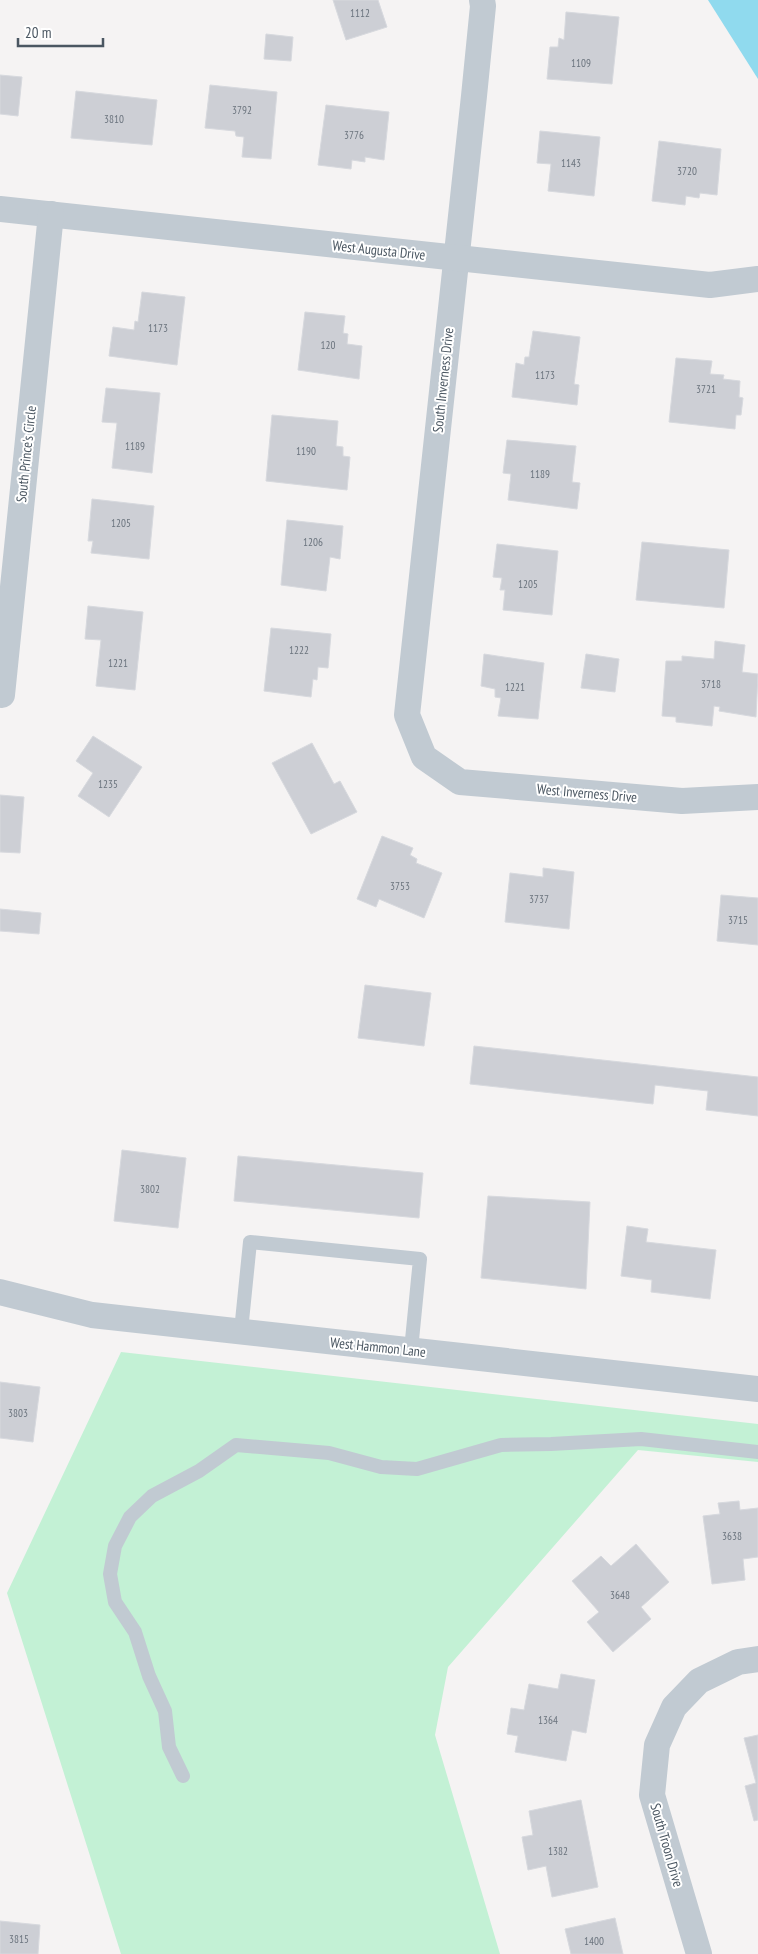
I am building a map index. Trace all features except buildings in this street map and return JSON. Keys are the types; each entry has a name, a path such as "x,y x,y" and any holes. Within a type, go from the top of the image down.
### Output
{"street":[{"name":"South Inverness Drive","path":"424,756 407,715 482,15 482,0"},
{"name":"West Augusta Drive","path":"0,208 710,285 758,279"},
{"name":"South Prince's Circle","path":"2,695 51,214"},
{"name":"West Inverness Drive","path":"424,756 460,782 682,801 758,797"},
{"name":"West Hammon Lane","path":"0,1292 92,1315 758,1389"},
{"name":"South Troon Drive","path":"699,1954 652,1795 657,1745 674,1707 699,1681 738,1662 758,1659"}],"lane":[{"path":"241,1331 250,1242 420,1259 411,1350"},
{"path":"183,1776 169,1747 165,1711 149,1676 135,1632 115,1602 110,1574 115,1546 130,1517 152,1496 199,1471 236,1445 329,1453 381,1468 417,1469 501,1445 641,1440 758,1452"}],"green space":[{"path":"121,1352 758,1424 758,1462 638,1450 448,1667 435,1735 500,1954 121,1954 7,1593"}],"water":[{"path":"708,0 758,0 758,79"}]}
